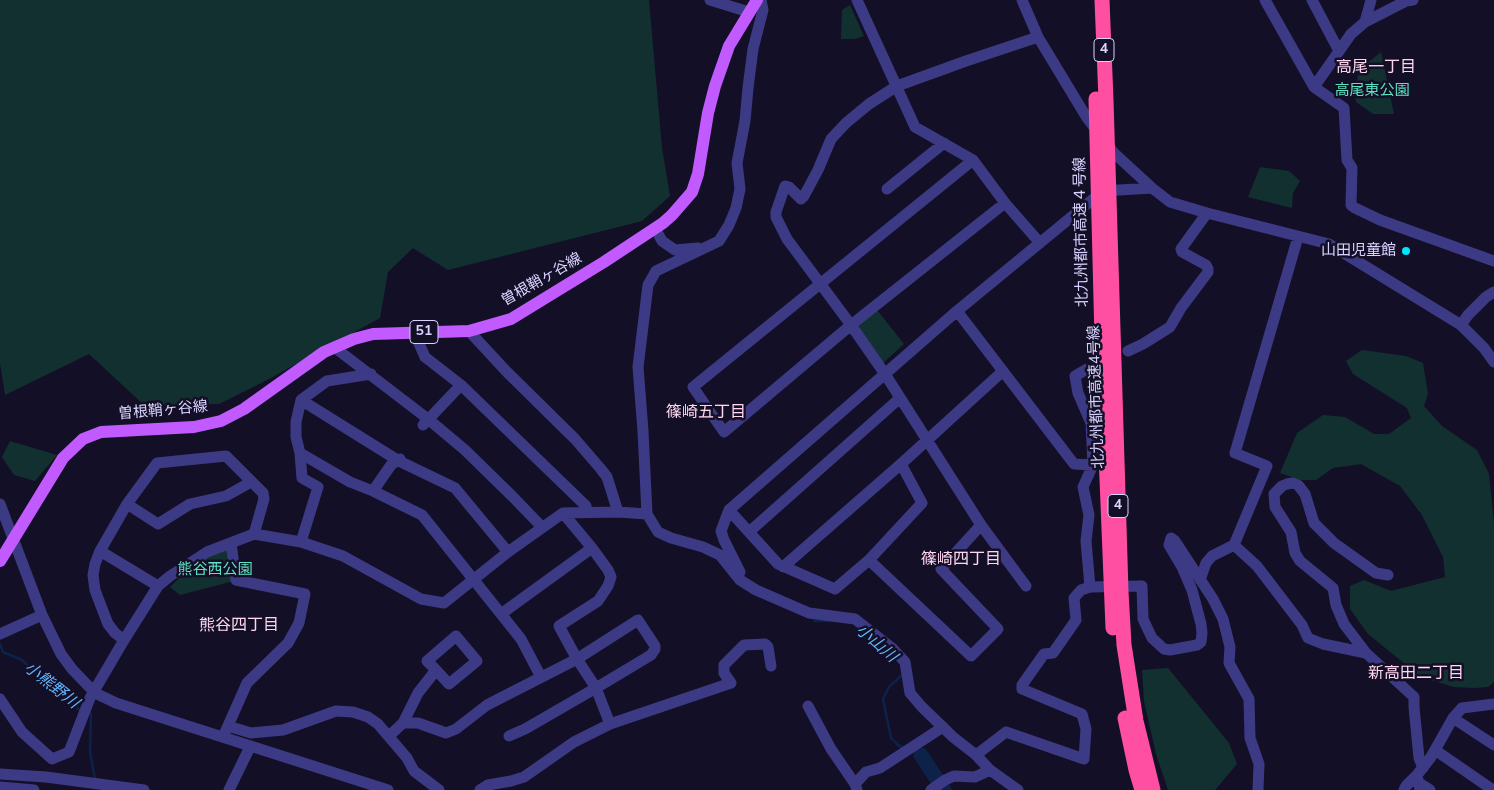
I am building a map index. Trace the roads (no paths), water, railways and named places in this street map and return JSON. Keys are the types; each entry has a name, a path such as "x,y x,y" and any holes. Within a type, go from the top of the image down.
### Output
{"highway":[{"name":"4","path":"1092,0 1101,99"},
{"name":"北九州都市高速4号線","path":"1102,0 1101,99 1104,220 1117,464 1124,645 1136,721 1153,790"},
{"name":"北九州都市高速４号線","path":"1104,220 1110,580 1114,646 1126,723 1142,790"}],"main road":[{"name":"曽根鞘ヶ谷線","path":"0,561 64,458 83,439 101,432 194,427 221,421 244,409 310,360 354,339 373,334 469,331 511,319 655,228 672,215 692,192 698,174 708,113 729,46 757,0"}],"street":[{"path":"710,0 750,12"},
{"path":"761,0 763,10 753,49 738,163 740,189 736,208 720,242 656,271 648,284 638,367 647,514 658,532 671,538 703,547 720,555 740,580 756,590 809,613 855,619 892,648 906,662 910,693 953,738 990,770 1018,790"},
{"path":"857,0 915,127 973,160 1040,243"},
{"path":"1022,0 1038,38 1087,118 1114,153 1170,202 1329,244 1461,326 1484,348 1494,362"},
{"path":"1266,0 1314,87 1344,108 1348,160 1352,168 1351,205 1380,220 1494,261"},
{"path":"1312,0 1339,51"},
{"path":"1365,22 1371,0"},
{"path":"1314,87 1351,34 1365,22 1408,0"},
{"path":"1026,586 981,525 885,374 787,239 776,217 777,205 785,186 789,187 801,199 818,170 831,139 846,122 869,104 897,86 1038,38"},
{"path":"888,189 944,143"},
{"path":"973,160 693,387 724,432 851,325 1006,203"},
{"path":"740,580 740,570 721,531 729,510 956,311 1103,191 1152,188"},
{"path":"1128,350 1143,344 1170,327 1181,308 1208,272 1206,265 1182,252 1181,249 1207,213"},
{"path":"655,228 662,241 675,250 704,248"},
{"path":"1200,580 1206,563 1212,556 1234,545 1267,466 1235,453 1298,237"},
{"path":"1461,326 1468,315 1494,292"},
{"path":"956,311 1074,464 1092,465"},
{"path":"469,331 506,371 575,439 600,468 607,477 618,512"},
{"path":"414,332 424,358 462,385 586,506 587,512"},
{"path":"334,347 371,374 426,422 472,457 542,527"},
{"path":"1087,369 1075,376 1078,393 1091,423 1092,465 1083,487 1089,515 1086,541 1090,587"},
{"path":"783,567 901,464 926,439 1003,371"},
{"path":"301,542 318,487 302,478 300,453 296,437 296,422 301,400 327,381 371,374"},
{"path":"426,422 462,385"},
{"path":"748,532 900,398"},
{"path":"301,400 399,460 455,488 508,552"},
{"path":"300,453 350,482 422,515 521,639 541,677"},
{"path":"124,640 108,624 95,590 93,575 95,564 100,551 127,504 157,463 226,456 263,493 264,499 254,534"},
{"path":"373,491 391,466 399,460"},
{"path":"729,510 778,564 835,589 869,560 922,503 901,464"},
{"path":"127,504 158,524 190,504 226,496 251,482"},
{"path":"1388,575 1376,573 1334,543 1314,523 1305,494 1298,485 1293,483 1287,484 1274,494 1276,507 1291,532 1295,553 1300,561 1333,588 1336,605 1344,624 1366,653 1414,697 1420,779 1430,790"},
{"path":"0,504 42,615 61,654 72,670 95,693 116,702 250,747 388,790"},
{"path":"46,777 52,759 69,752 90,698 95,693 124,640 158,586 207,552 254,534 301,542 343,556 421,599 444,603 508,552 563,513 618,512 647,514"},
{"path":"563,513 592,548 611,577 608,586 598,601 559,626 596,688 610,724"},
{"path":"869,560 971,656 998,629 941,569 981,525"},
{"path":"976,756 1006,732 1084,760 1086,729 1082,714 1022,688 1022,685 1044,654 1053,653 1076,620 1074,598 1081,590 1090,587 1142,586 1142,619 1152,638 1164,649 1170,650 1196,645 1201,642 1201,624 1192,590 1182,567 1169,545 1171,538 1175,541 1213,599 1223,619 1230,647 1229,663 1249,699 1250,738 1259,764 1258,790"},
{"path":"223,737 248,684 288,643 299,623 305,594 244,580 236,580 231,543"},
{"path":"1234,545 1257,566 1302,625 1308,638 1323,644 1366,653"},
{"path":"501,614 592,548"},
{"path":"100,551 158,586"},
{"path":"0,634 42,615"},
{"path":"403,723 418,724 446,733 451,732 487,705 577,659 638,620 655,646 651,655 525,729 509,736"},
{"path":"480,790 488,786 524,777 574,742 610,724 731,683 724,672 724,665 744,645 765,644 768,647 771,666"},
{"path":"389,736 403,723 418,693 436,670"},
{"path":"0,699 22,732 52,759"},
{"path":"1404,790 1406,786 1420,779 1453,718 1462,708 1494,704"},
{"path":"808,706 831,748 856,787 866,772 880,768 943,727"},
{"path":"228,726 251,733 283,730 336,711 353,712 368,717 378,724 407,758 414,771 439,790"},
{"path":"1453,718 1494,746"},
{"path":"229,790 250,747"},
{"path":"1435,750 1493,790"},
{"path":"931,790 954,776 976,777 990,770"},
{"path":"0,774 46,777 144,790"},
{"path":"0,787 34,790"}],"waterway":[{"name":"小山川","path":"814,621 830,621"},
{"name":"小山川","path":"856,626 864,637 894,658"},
{"name":"小熊野川","path":"0,644 3,652 22,660 71,706 81,710"},
{"name":"小山川","path":"902,675 889,687 883,699 891,738 899,746 905,748"},
{"name":"小熊野川","path":"88,713 91,714 90,752 95,779"},
{"name":"小山川","path":"913,751 921,755"},
{"name":"小山川","path":"921,755 944,790"}],"place":[{"name":"山田児童館","path":"1406,251"}],"district":[{"name":"高尾一丁目","path":"1376,68"},
{"name":"篠崎五丁目","path":"706,413"},
{"name":"篠崎四丁目","path":"961,560"},
{"name":"熊谷四丁目","path":"239,626"},
{"name":"新高田二丁目","path":"1416,674"}],"park label":[{"name":"高尾東公園","path":"1372,91"},
{"name":"熊谷西公園","path":"215,570"}]}
